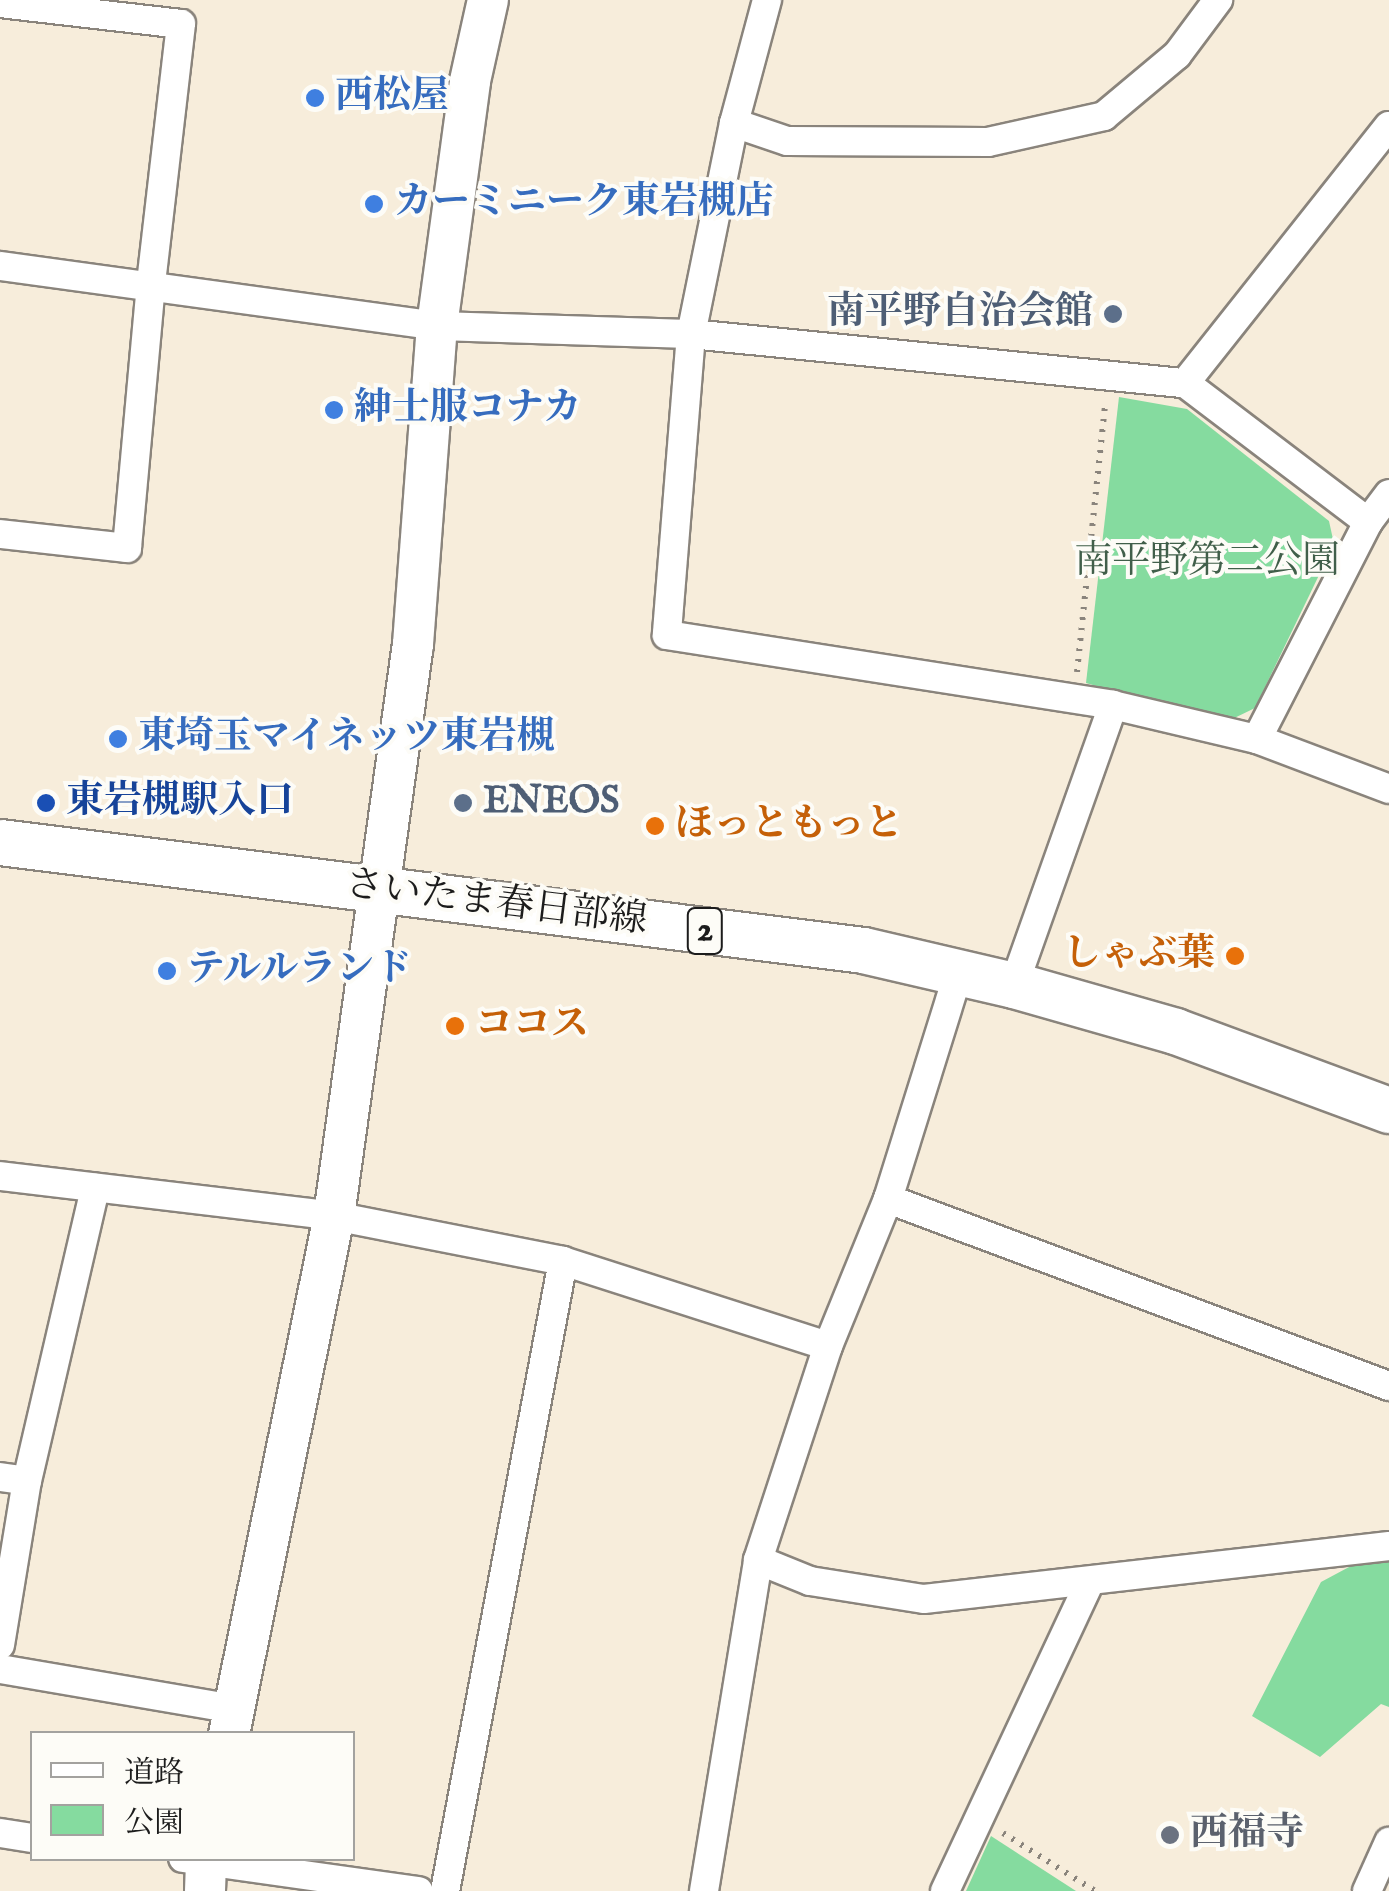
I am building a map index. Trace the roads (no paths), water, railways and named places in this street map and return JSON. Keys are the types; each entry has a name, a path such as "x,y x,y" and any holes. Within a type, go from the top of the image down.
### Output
{"main road":[{"name":"さいたま春日部線","path":"0,842 863,950 1014,985 1175,1031 1389,1110"}],"street":[{"path":"0,1669 232,1721 334,1216 413,644 437,326 470,81 488,0"},
{"path":"767,0 734,123 692,334 667,635 1112,705 1257,739 1389,790"},
{"path":"734,123 787,141 988,142 1104,116 1177,54 1218,0"},
{"path":"0,534 127,548 151,284 181,24 17,3"},
{"path":"1185,383 1389,126"},
{"path":"0,266 437,326 692,334 1185,383 1368,522"},
{"path":"1257,739 1368,522 1389,494"},
{"path":"1014,985 1112,705"},
{"path":"704,1891 758,1560 828,1346 888,1200 958,974"},
{"path":"0,1176 334,1216 562,1260 828,1346"},
{"path":"0,1645 14,1479 95,1188"},
{"path":"888,1200 1389,1386"},
{"path":"445,1891 562,1260"},
{"path":"758,1560 810,1581 924,1599 1389,1546"},
{"path":"945,1891 1090,1581"},
{"path":"0,1833 30,1838"},
{"path":"1367,1891 1389,1842"},
{"path":"200,1867 419,1891"}],"place":[{"name":"西松屋","path":"315,98"},
{"name":"カーミニーク東岩槻店","path":"374,204"},
{"name":"南平野自治会館","path":"1113,314"},
{"name":"紳士服コナカ","path":"334,410"},
{"name":"東埼玉マイネッツ東岩槻","path":"118,739"},
{"name":"東岩槻駅入口","path":"46,803"},
{"name":"ENEOS","path":"463,803"},
{"name":"ほっともっと","path":"655,826"},
{"name":"しゃぶ葉","path":"1235,956"},
{"name":"テルルランド","path":"167,971"},
{"name":"ココス","path":"455,1026"},
{"name":"西福寺","path":"1170,1835"}],"park label":[{"name":"南平野第二公園","path":"1207,563"}]}
